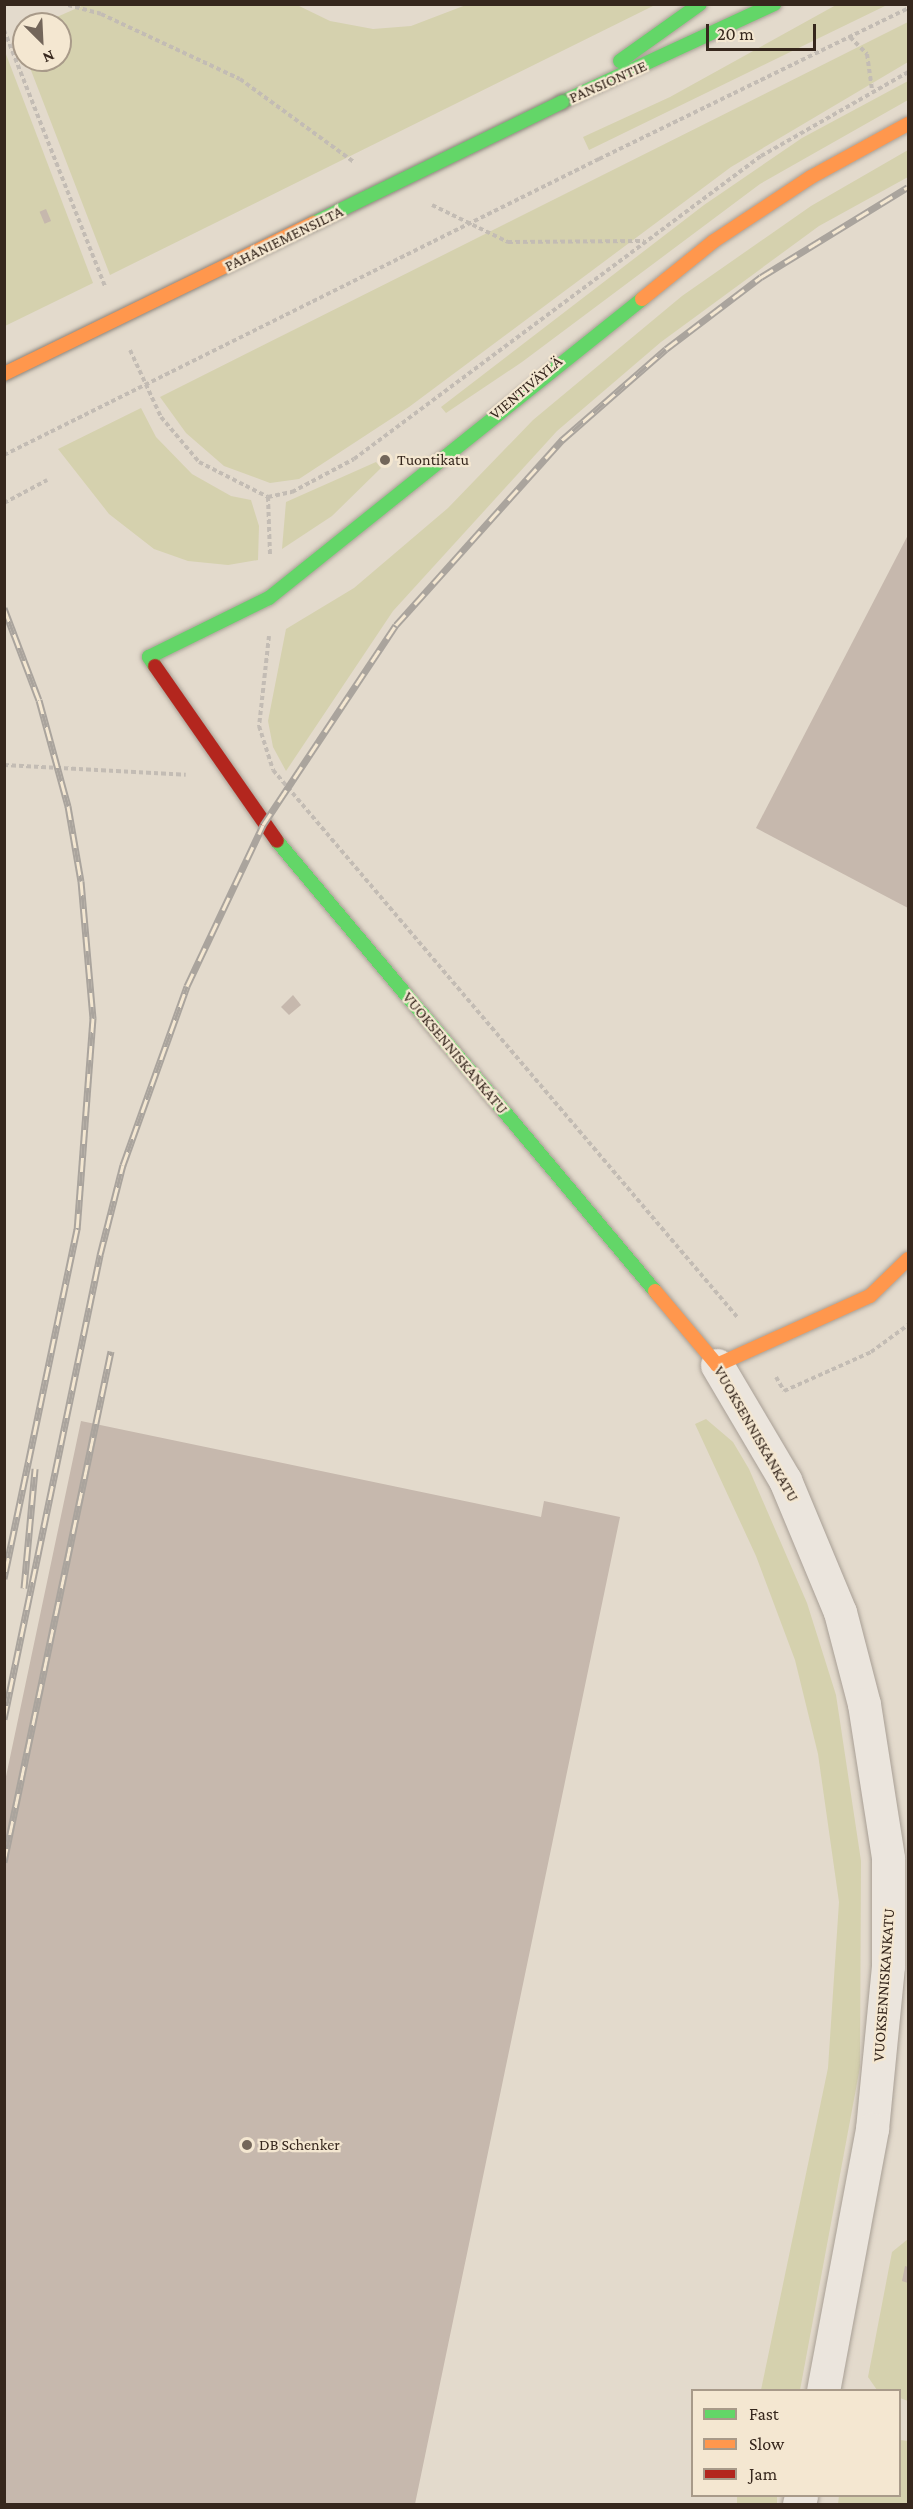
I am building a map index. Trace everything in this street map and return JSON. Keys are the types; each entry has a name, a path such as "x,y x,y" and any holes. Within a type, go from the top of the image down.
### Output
{"street":[{"name":"PANSIONTIE","path":"562,102 700,4"},
{"name":"PANSIONTIE","path":"562,102 774,4"},
{"name":"PAHANIEMENSILTA","path":"4,374 562,102"},
{"name":"VIENTIVÄYLÄ","path":"149,657 269,598 714,241 811,177 909,124"},
{"name":"VUOKSENNISKANKATU","path":"149,657 229,778 271,835 717,1365 785,1480 840,1612 864,1704 888,1858 888,1966 873,2129 823,2389"},
{"path":"717,1365 870,1296 909,1259"}],"path":[{"path":"68,5 100,14 240,79 358,165"},
{"path":"4,455 599,159 909,8"},
{"path":"850,37 867,54 872,92"},
{"path":"725,1300 273,770 259,726 269,598 268,497 304,487 354,459 645,241 794,135 909,72"},
{"path":"420,198 508,242 645,241"},
{"path":"4,503 47,480"},
{"path":"4,765 229,778"},
{"path":"784,1391 871,1352 909,1324"}],"shaded area":[{"path":"84,5 297,5 330,21 373,29 411,26 466,5 655,5 110,275 32,72 72,72 72,12 68,12"},
{"path":"836,5 887,5 589,150 583,137 670,97"},
{"path":"908,22 908,62 731,167 409,407 299,479 270,483 224,466 186,433 160,397"},
{"path":"4,49 93,283 4,326"},
{"path":"908,81 908,100 760,184 522,362 446,413 441,407 704,205 802,138"},
{"path":"908,150 908,177 819,226 661,342 557,431 393,611 286,771 273,747 268,721 286,629 354,588 448,508 533,420 682,296 811,206"},
{"path":"141,408 156,437 192,474 231,496 251,500 259,526 258,560 228,565 188,561 154,549 109,514 58,449"},
{"path":"376,462 381,468 332,516 282,549 286,502"},
{"path":"706,1419 733,1442 749,1469 807,1603 836,1695 861,1861 860,2067 800,2389 761,2389 828,2068 839,1902 818,1754 795,1660 756,1556 695,1424"},
{"path":"908,2239 908,2401 901,2398 901,2389 876,2389 868,2377 892,2252"},
{"path":"901,2440 908,2441 908,2504 838,2504 839,2497 901,2497"},
{"path":"737,2497 777,2497 777,2504 737,2504"}],"building":[{"path":"46,209 51,221 45,224 40,212"},
{"path":"908,535 908,908 756,828"},
{"path":"293,995 301,1005 289,1015 281,1007"},
{"name":"DB Schenker","path":"81,1421 541,1517 544,1501 620,1517 415,2504 4,2504 4,1786"},
{"path":"905,2266 908,2267 908,2283 902,2281"}],"railway":[{"path":"4,1719 100,1255 123,1165 187,986 263,825 396,625 562,440 666,349 761,277 908,187"},
{"path":"4,608 39,700 68,806 81,881 93,1018 77,1229 4,1578"},
{"path":"4,1862 111,1351"},
{"path":"24,1588 35,1469"}],"traffic: fast":[{"path":"620,61 700,4"},
{"path":"562,102 774,4"},
{"path":"314,223 562,102"},
{"path":"155,666 149,657 269,598 642,299"},
{"path":"277,841 655,1291"}],"traffic: slow":[{"path":"642,299 714,241 811,177 908,124"},
{"path":"4,374 314,223"},
{"path":"655,1291 717,1365 870,1296 908,1259"}],"traffic: jam":[{"path":"155,666 277,841"}],"place":[{"name":"Tuontikatu","path":"385,460"},
{"name":"DB Schenker","path":"247,2145"}]}
